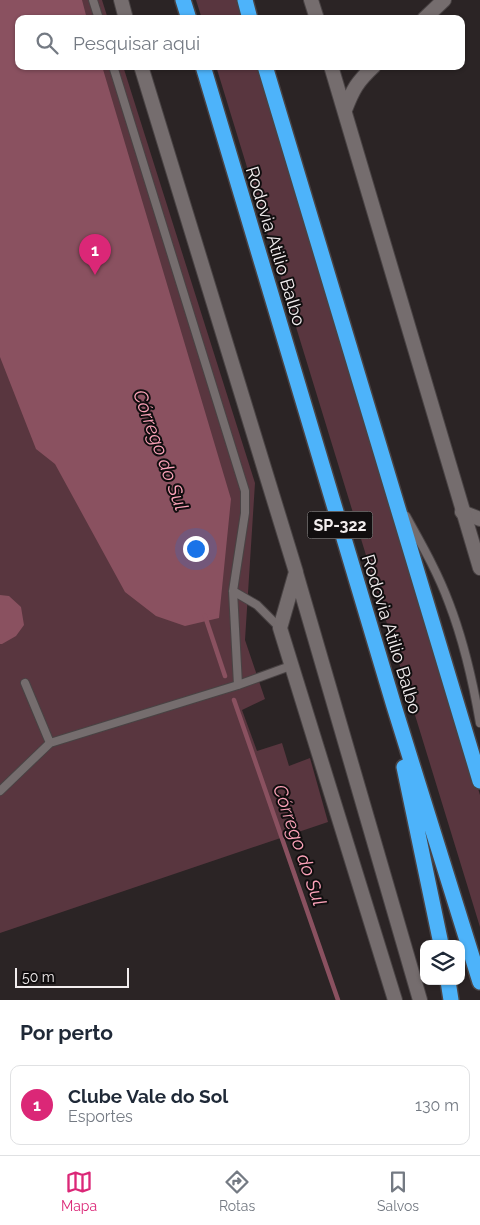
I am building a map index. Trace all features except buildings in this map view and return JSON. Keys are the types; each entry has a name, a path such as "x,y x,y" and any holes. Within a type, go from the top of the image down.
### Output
{"highway":[{"path":"183,0 188,15"},
{"path":"245,0 249,15"},
{"name":"Rodovia Atilio Balbo","path":"204,70 394,706 480,982"},
{"name":"SP-322","path":"266,70 480,781"},
{"path":"394,706 409,792 440,940"},
{"path":"449,985 452,1000"}],"street":[{"path":"121,0 125,15"},
{"path":"311,0 316,15"},
{"path":"428,15 444,0"},
{"path":"142,70 296,572 420,1000"},
{"path":"332,70 480,568"},
{"path":"345,110 352,90 370,70"},
{"path":"462,512 480,519"},
{"path":"296,572 280,628 395,1000"}],"lane":[{"path":"93,0 98,15"},
{"path":"114,70 244,491 245,513 233,591 238,685"},
{"path":"393,492 429,558 449,603 472,676 480,723"},
{"path":"233,591 257,605 280,628"},
{"path":"0,791 50,744 293,666"},
{"path":"25,684 50,744"}],"shaded area":[{"path":"0,0 102,0 107,15 15,15 15,70 124,70 255,483 245,640 265,699 242,710 257,751 282,743 289,766 310,758 328,822 0,933"},
{"path":"196,0 238,0 243,15 201,15"},
{"path":"217,70 260,70 480,795 480,927"}],"water":[{"path":"0,0 82,0 86,15 15,15 15,70 103,70 231,499 219,618 185,626 156,616 125,592 55,464 36,449 0,357"},
{"path":"0,595 9,596 21,607 24,625 16,636 2,644 0,644"}],"waterway":[{"name":"Córrego do Sul","path":"205,616 225,676"},
{"name":"Córrego do Sul","path":"234,700 338,1000"}],"place":[{"name":"Clube Vale do Sol","path":"95,275"}]}
